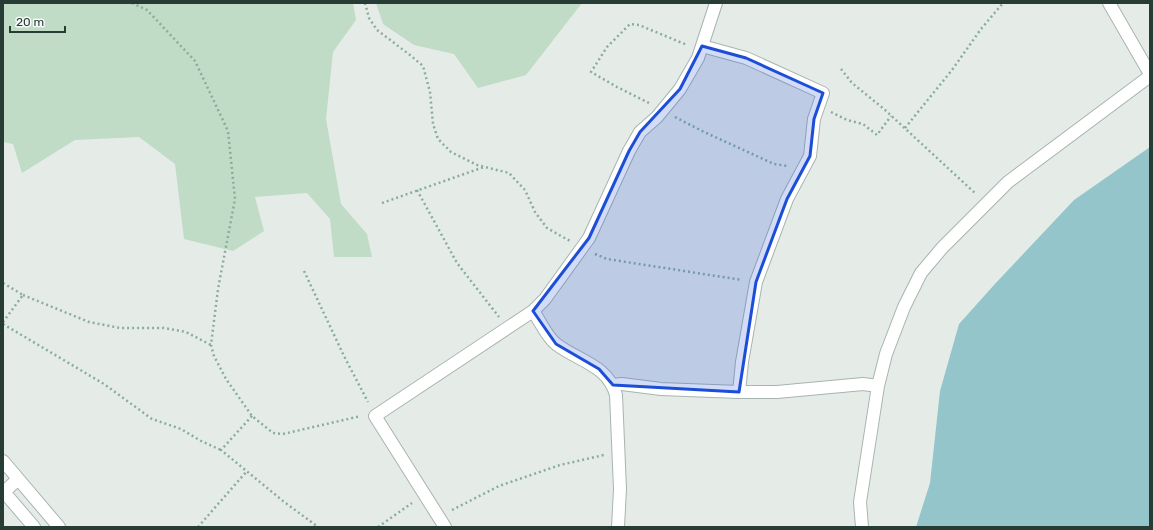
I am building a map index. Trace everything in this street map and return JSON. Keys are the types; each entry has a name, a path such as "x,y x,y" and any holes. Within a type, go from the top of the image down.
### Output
{"street":[{"path":"442,522 375,416 533,311 546,299 589,238 629,151 640,132 657,117 680,89 698,58 716,3"},
{"path":"862,527 860,502 878,386 886,354 904,307 921,273 942,248 1008,182 1150,75 1109,3"},
{"path":"702,46 746,58 823,93 814,119 810,156 787,199 756,282 742,362 739,392"},
{"path":"533,311 556,344 599,369 613,385 616,396 620,489 618,527"},
{"path":"613,385 622,384 661,389 739,392 777,392 863,384 878,386"},
{"path":"3,461 59,527"},
{"path":"18,479 4,491 34,527"}],"path":[{"path":"132,3 147,10 195,61 228,131 235,199 218,289 211,345 214,356 226,379 252,416 273,432 283,434 356,416 375,416 344,356 304,270"},
{"path":"365,3 369,18 377,30 410,54 423,66 430,92 433,124 438,139 451,152 477,165 509,173 525,190 534,212 547,228 607,260 756,282"},
{"path":"905,128 952,70 981,29 1003,3"},
{"path":"841,69 852,83 905,128 986,204"},
{"path":"819,105 847,120 863,124 877,135 891,116"},
{"path":"382,203 484,167"},
{"path":"417,190 457,263 508,328"},
{"path":"3,283 22,295 89,322 120,328 164,328 186,332 211,345"},
{"path":"22,295 3,323 104,384 152,419 181,429 201,442 221,450 317,527"},
{"path":"221,450 252,416"},
{"path":"442,522 499,486 560,465 618,452"},
{"path":"198,527 247,472"},
{"path":"378,527 425,495"}],"highlighted area":[{"path":"702,46 746,58 823,93 814,119 810,156 787,199 756,282 739,392 613,385 599,369 556,344 533,311 589,238 629,151 640,132 680,89"}],"green space":[{"path":"3,3 353,3 356,20 333,52 326,119 341,204 367,234 372,257 334,257 330,219 307,193 255,197 264,231 233,251 184,239 175,164 139,137 75,140 22,173 13,144 3,142"},
{"path":"376,3 582,3 526,75 478,88 454,54 414,45 383,24"}],"water":[{"path":"1150,147 1150,527 916,527 930,483 940,391 959,324 1074,200"}]}
